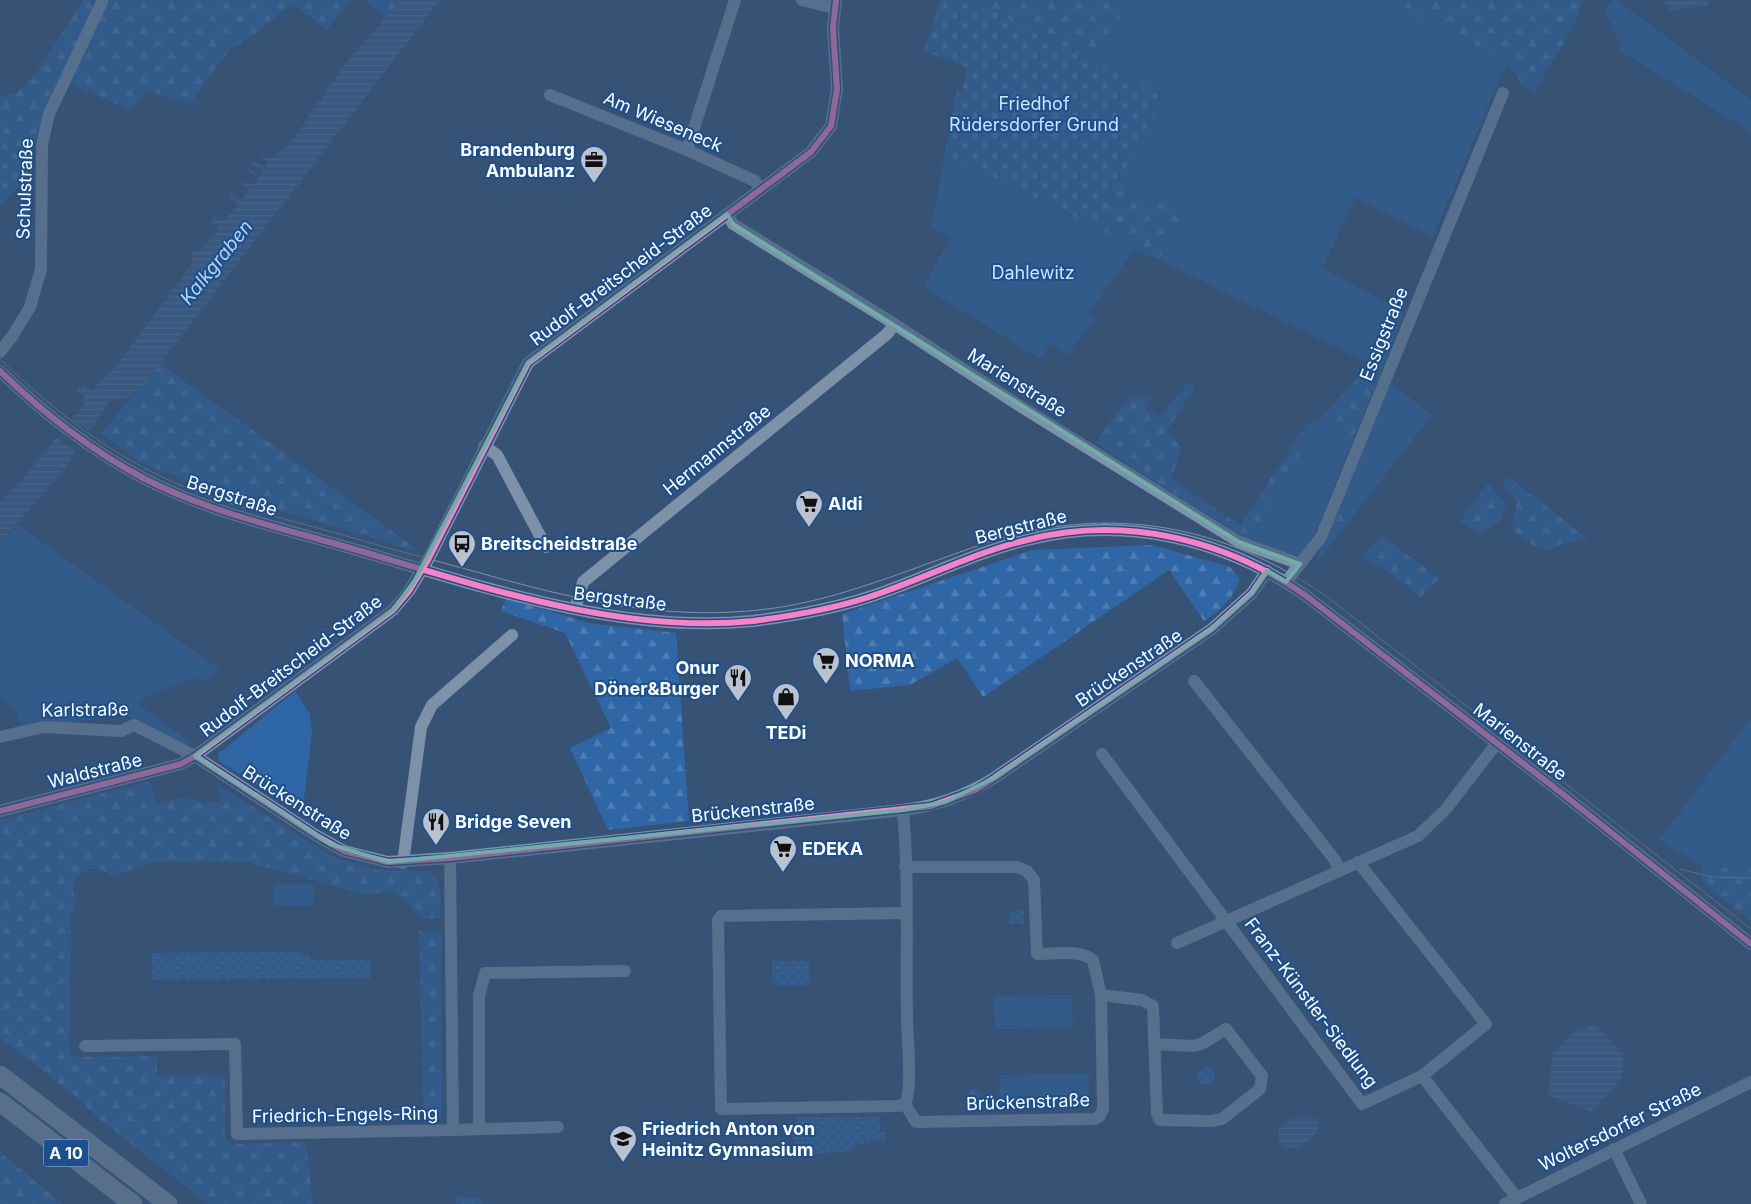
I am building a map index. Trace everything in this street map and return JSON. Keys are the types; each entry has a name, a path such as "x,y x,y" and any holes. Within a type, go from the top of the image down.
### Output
{"highway":[{"name":"A 10","path":"0,1076 168,1204"},
{"name":"A 10","path":"0,1102 133,1204"}],"street":[{"name":"Schulstraße","path":"0,352 30,307 41,269 42,146 48,114 103,0"},
{"path":"687,150 735,0"},
{"path":"802,0 835,4"},
{"name":"Rudolf-Breitscheid-Straße","path":"195,756 387,615 409,591 528,363 760,188 811,152 831,126 837,89 835,4"},
{"name":"Essigstraße","path":"1286,582 1320,537 1504,93"},
{"name":"Am Wieseneck","path":"550,95 687,150 755,181 760,188"},
{"name":"Marienstraße","path":"727,214 733,224 1239,542 1300,564"},
{"name":"Hermannstraße","path":"575,609 583,582 887,334 894,325"},
{"name":"Bergstraße","path":"2,373 62,425 98,451 129,470 174,492 229,513 422,569 575,609 647,619 698,622 748,621 771,618 820,610 869,597 976,556 1025,540 1061,532 1084,530 1131,531 1181,538 1226,552 1266,571"},
{"path":"484,446 497,455 546,547"},
{"name":"Marienstraße","path":"1266,571 1286,582 1497,743 1751,944"},
{"name":"Brückenstraße","path":"195,756 330,844 358,856 388,862 403,863 903,810 945,802 975,790 994,778 1212,629 1257,588 1266,571"},
{"path":"403,863 421,727 432,705 512,635"},
{"path":"1194,681 1335,860 1339,870"},
{"name":"Karlstraße","path":"0,737 44,727 121,731 134,725 195,756"},
{"name":"Franz-Künstler-Siedlung","path":"1177,943 1228,922 1339,870 1418,836 1446,809 1497,743"},
{"name":"Franz-Künstler-Siedlung","path":"1102,754 1362,1104 1422,1076 1486,1024 1358,862"},
{"name":"Waldstraße","path":"0,811 21,804 166,769 195,756"},
{"path":"903,810 906,913 908,1099 906,1104 898,1106 721,1109 718,920 721,916 906,913"},
{"name":"Friedrich-Engels-Ring","path":"86,1046 235,1044 237,1134 453,1130 450,858"},
{"name":"Brückenstraße","path":"905,867 1018,867 1027,871 1034,880 1037,954 1080,954 1093,960 1101,995 1103,1109 1100,1116 1095,1119 916,1122 906,1104"},
{"path":"479,1128 479,996 485,973 625,971"},
{"path":"1101,995 1142,1000 1153,1006 1154,1044 1157,1114 1160,1120 1211,1121 1222,1119 1260,1089 1263,1084 1262,1076 1226,1030 1194,1046 1154,1044"},
{"path":"1422,1076 1517,1198"},
{"name":"Woltersdorfer Straße","path":"1504,1204 1751,1082"},
{"path":"453,1130 558,1127"},
{"path":"1614,1149 1641,1204"}],"highlighted area":[{"path":"727,214 733,224 1239,542 1300,564 1286,582 1267,571 1252,593 1212,629 994,778 945,802 903,810 388,862 330,844 195,756 377,623 393,610 415,580 528,363"}],"green space":[{"path":"83,0 97,0 44,114 25,171 0,198 0,96 18,92 37,72"},
{"path":"110,0 350,0 327,30 292,4 257,33 229,50 190,104 147,91 131,111 66,81"},
{"path":"365,0 402,0 386,18"},
{"name":"Friedhof Rüdersdorfer Grund","path":"940,0 969,0 1164,96 1095,227 945,154 957,89 962,91 967,68 924,51"},
{"path":"969,0 1129,0 1096,62"},
{"path":"1129,0 1391,0 1507,62 1433,237 1356,197 1322,268 1404,312 1382,370 1159,259 1183,215 1118,182 1164,96 1096,62"},
{"path":"1391,0 1583,0 1575,24 1535,91 1523,85 1507,62"},
{"path":"1612,0 1617,0 1751,100 1751,132 1622,52 1611,23 1604,12"},
{"path":"0,138 34,173 0,205"},
{"name":"Dahlewitz","path":"945,154 1159,259 1133,251 1089,313 1095,318 1067,355 1051,343 1040,359 924,287 951,236 931,228"},
{"path":"1118,182 1183,215 1159,259 1095,227"},
{"path":"161,364 422,553 211,490 142,463 101,433"},
{"path":"1371,364 1382,370 1354,437 1318,422 1249,541 1095,443 1128,397 1151,397 1146,410 1160,416 1188,383 1195,387 1167,431 1182,448 1171,479 1240,525 1307,424 1318,421"},
{"path":"1391,383 1432,415 1354,515 1340,504"},
{"path":"1318,422 1354,437 1315,533 1299,555 1254,545 1249,541"},
{"path":"1509,477 1588,539 1562,543 1551,551 1535,547 1512,530 1517,502 1502,485"},
{"path":"1488,483 1507,506 1498,524 1479,533 1460,521"},
{"path":"1340,504 1354,515 1312,569"},
{"path":"18,525 219,669 204,682 199,677 144,697 138,704 191,743 186,746 122,713 85,721 23,726 14,708 0,698 0,544"},
{"path":"1381,536 1439,578 1421,597 1384,569 1361,558"},
{"path":"1152,545 1230,567 1240,579 1234,592 1221,608 1204,621 1169,570 983,697 957,658 910,685 850,691 842,614 1032,550"},
{"path":"506,598 589,623 676,633 689,821 608,830 570,748 611,728 565,633 501,611"},
{"path":"295,691 310,714 312,732 304,799 293,807 219,761 218,754"},
{"path":"1751,718 1751,868 1703,867 1659,840"},
{"path":"151,781 156,805 183,797 200,802 220,803 218,785 335,858 377,870 427,871 437,879 441,898 440,918 423,919 395,892 363,894 247,862 155,862 111,876 103,871 88,870 76,878 74,893 77,902 71,915 69,1048 71,1054 79,1057 157,1056 157,1075 225,1075 225,1140 232,1144 306,1142 313,1204 208,1204 0,1038 0,820"},
{"path":"1703,867 1751,868 1751,921 1709,888 1701,879"},
{"path":"274,884 313,884 314,906 274,906"},
{"path":"1024,910 1024,924 1009,924 1010,912"},
{"path":"419,931 441,932 442,1116 435,1122 423,1107"},
{"path":"299,952 315,960 371,960 371,978 152,980 152,953"},
{"path":"772,961 810,961 810,986 773,986"},
{"path":"1072,995 1073,1027 995,1029 994,996"},
{"path":"1202,1067 1210,1067 1215,1072 1213,1083 1202,1085 1197,1080 1197,1072"},
{"path":"1089,1074 1089,1103 1000,1104 999,1075"},
{"path":"971,1089 977,1089 981,1096 977,1103 971,1103 967,1099 967,1093"},
{"path":"798,1117 880,1117 880,1132 886,1132 886,1141 865,1143 849,1151 811,1152 798,1147 794,1142 792,1136 793,1129"},
{"path":"0,1152 62,1204 0,1204"},
{"path":"456,1197 482,1198 482,1204 456,1204"}],"water":[{"name":"Kalkgraben","path":"402,0 440,0 156,369 133,396 109,402 59,476 0,543 0,503 24,477 83,405 85,397 77,391 83,384 91,391 114,369 194,261 189,257 194,249 200,252 219,229 210,223 214,216 224,221 238,204 229,198 231,195 241,200 249,190 242,184 244,181 253,185 258,177 248,170 249,168 259,175 263,171 250,163 252,161 265,167 269,163 259,156 261,154 272,159 294,138 347,61"},
{"path":"1662,0 1710,0 1708,6 1670,10"},
{"path":"1595,1024 1624,1055 1621,1079 1592,1112 1548,1095 1553,1053 1572,1034"},
{"path":"1308,1116 1318,1119 1316,1133 1312,1138 1306,1143 1293,1148 1279,1145 1279,1127 1292,1118"}],"pier":[{"path":"70,418 92,433 79,453 55,436"}],"tram line":[{"path":"0,359 72,422 133,462 176,484 223,501 271,515 546,591 619,605 655,610 692,612 768,609 824,598 851,590 986,543 1032,531 1077,524 1122,523 1165,528 1208,538 1249,553 1290,573 1330,599 1751,929"},
{"path":"1680,869 1711,877 1751,878"}],"cycle path":[{"path":"0,811 181,764 195,756 393,610 409,591 428,560 528,363 811,152 831,126 837,89 833,28 836,0"},
{"path":"0,371 33,402 87,444 125,468 169,491 220,510 448,577 549,604 600,614 651,621 702,623 753,621 797,614 869,597 1007,545 1063,533 1100,530 1136,532 1172,537 1207,546 1241,559 1305,595 1564,795 1751,944"},
{"path":"195,756 317,836 344,851 388,862 450,858 931,806 975,790 1212,629 1252,593 1267,571"}],"place":[{"name":"Brandenburg Ambulanz","path":"594,184"},
{"name":"Aldi","path":"809,528"},
{"name":"Breitscheidstraße","path":"462,568"},
{"name":"NORMA","path":"826,685"},
{"name":"Onur Döner&Burger","path":"738,702"},
{"name":"TEDi","path":"786,721"},
{"name":"Bridge Seven","path":"436,846"},
{"name":"EDEKA","path":"783,873"},
{"name":"Friedrich Anton von Heinitz Gymnasium","path":"623,1163"}]}
